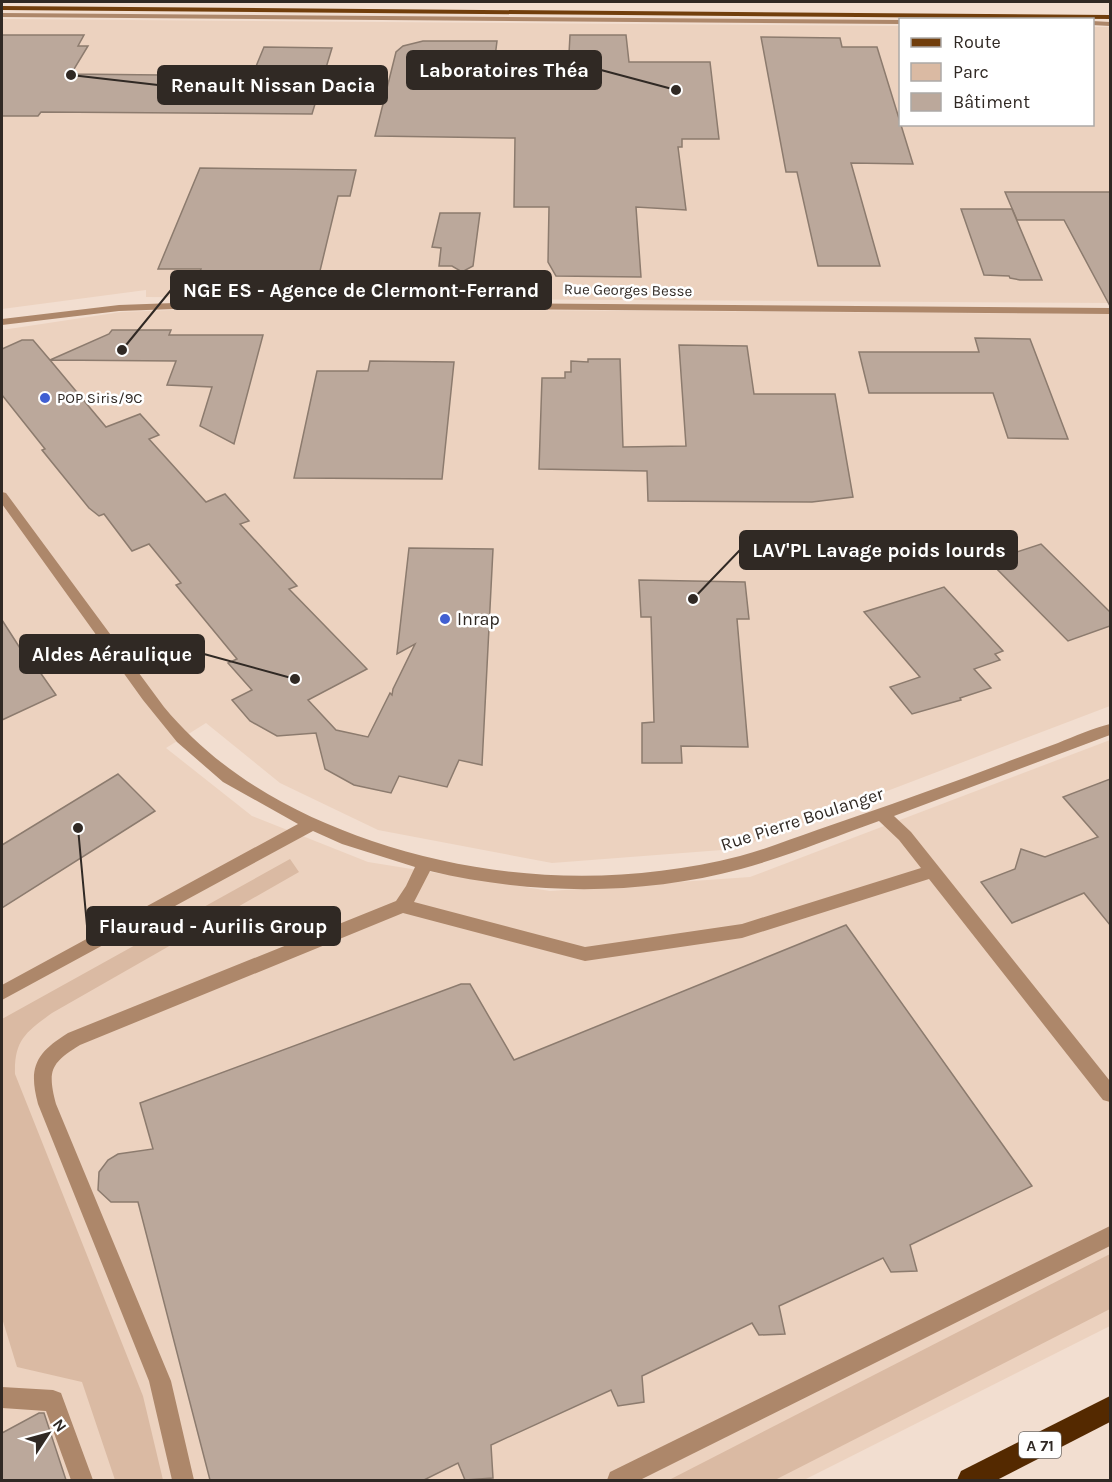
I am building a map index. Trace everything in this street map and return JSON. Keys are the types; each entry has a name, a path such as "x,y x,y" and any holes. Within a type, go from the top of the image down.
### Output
{"highway":[{"name":"A 71","path":"970,1480 1110,1409"}],"main road":[{"path":"537,3 549,3"},
{"path":"665,4 677,4"},
{"path":"700,4 724,4"},
{"path":"736,4 760,4"},
{"path":"771,5 864,5"},
{"path":"2,8 1110,17"}],"street":[{"path":"2,15 899,22"},
{"path":"1094,23 1110,24"},
{"name":"Rue Georges Besse","path":"2,322 119,308 229,304 1110,311"},
{"name":"Rue Pierre Boulanger","path":"2,496 171,727 207,761 242,787 312,824 364,847 424,865 489,877 552,884 633,879 739,863 883,814 1110,729"},
{"path":"883,814 905,836 1110,1094"},
{"path":"2,993 312,824"},
{"path":"183,1480 160,1381 47,1104 40,1083 42,1068 51,1053 74,1039 402,906 413,890 424,865"},
{"path":"402,906 585,954 742,931 933,871"},
{"path":"618,1480 1110,1236"},
{"path":"2,1398 53,1401 82,1480"}],"shaded area":[{"path":"2,19 899,26 899,126 1094,126 1094,27 1110,27 1110,303 146,297 146,290 2,309"},
{"path":"224,308 1110,314 1110,706 735,849 552,863 378,830 280,783 206,723 166,748 252,816 368,862 550,891 750,877 1110,740 1110,1326 804,1480 2,1480 2,330 121,312"}],"green space":[{"path":"290,859 299,872 52,1013 35,1026 19,1045 15,1074 143,1396 163,1480 115,1480 82,1382 17,1367 2,1318 2,1019"},
{"path":"1110,1254 1110,1309 775,1480 669,1480"}],"building":[{"path":"2,35 84,35 78,46 88,46 71,74 252,76 264,47 332,48 312,114 41,112 38,116 2,116"},
{"path":"570,35 626,35 629,62 710,62 719,139 682,139 682,147 678,147 686,210 636,207 641,277 556,276 548,262 549,207 514,207 515,138 375,136 396,52 403,46 423,41 497,41 492,81 546,82 568,72"},
{"path":"761,37 840,38 842,47 877,47 899,118 899,126 901,126 913,164 851,163 880,266 818,266 797,172 786,172"},
{"path":"200,168 356,170 350,196 338,196 319,275 199,274 201,269 158,269"},
{"path":"1005,192 1110,192 1110,306 1064,220 1017,220"},
{"path":"961,209 1012,209 1042,280 1020,280 1009,276 984,275"},
{"path":"440,213 480,213 473,266 462,272 452,266 439,266 441,248 432,247"},
{"path":"112,330 171,330 169,335 263,335 234,444 200,426 212,387 167,385 176,361 50,360 109,334"},
{"path":"975,338 1030,339 1068,439 1008,438 993,393 869,393 859,352 979,352"},
{"path":"22,340 33,340 106,427 140,414 159,435 149,439 206,502 225,494 249,521 240,524 297,586 289,589 367,669 308,700 336,730 368,737 390,693 392,695 415,644 397,654 409,548 493,549 482,765 459,760 447,787 399,776 391,793 354,785 325,769 316,733 277,736 250,721 232,700 252,690 228,663 237,659 176,585 181,583 149,544 132,551 104,514 99,516 89,508 42,450 45,449 2,395 2,349"},
{"path":"679,345 747,346 754,394 835,394 853,497 812,502 648,501 647,471 539,469 542,378 565,378 565,372 571,372 571,361 620,359 623,447 686,446"},
{"path":"370,361 454,362 442,479 294,478 317,371 368,371"},
{"path":"1041,544 1110,612 1110,626 1068,641 989,561"},
{"path":"639,580 745,582 749,619 737,619 748,747 681,746 682,763 642,763 642,723 654,722 651,617 641,617"},
{"path":"944,587 1003,651 995,654 1000,660 974,669 991,688 960,698 961,700 912,714 890,687 920,677 864,612"},
{"path":"2,620 27,659 30,658 56,695 2,720"},
{"path":"118,774 155,811 2,908 2,845"},
{"path":"1110,779 1110,925 1084,893 1012,923 981,882 1015,869 1021,849 1045,857 1098,837 1063,797"},
{"path":"846,925 1032,1186 910,1245 917,1271 891,1272 883,1258 779,1306 785,1334 759,1335 752,1323 642,1376 644,1402 618,1406 611,1390 491,1445 493,1478 465,1480 458,1463 424,1480 210,1480 138,1202 111,1202 98,1190 99,1172 108,1160 118,1154 153,1149 140,1103 461,984 470,984 514,1060"},
{"path":"39,1413 44,1413 66,1480 2,1480 2,1433"}],"place":[{"name":"Renault Nissan Dacia","path":"71,75"},
{"name":"Laboratoires Théa","path":"676,90"},
{"name":"NGE ES - Agence de Clermont-Ferrand","path":"122,350"},
{"name":"POP Siris/9C","path":"45,398"},
{"name":"LAV'PL Lavage poids lourds","path":"693,599"},
{"name":"Inrap","path":"445,619"},
{"name":"Aldes Aéraulique","path":"295,679"},
{"name":"Flauraud - Aurilis Group","path":"78,828"}]}
